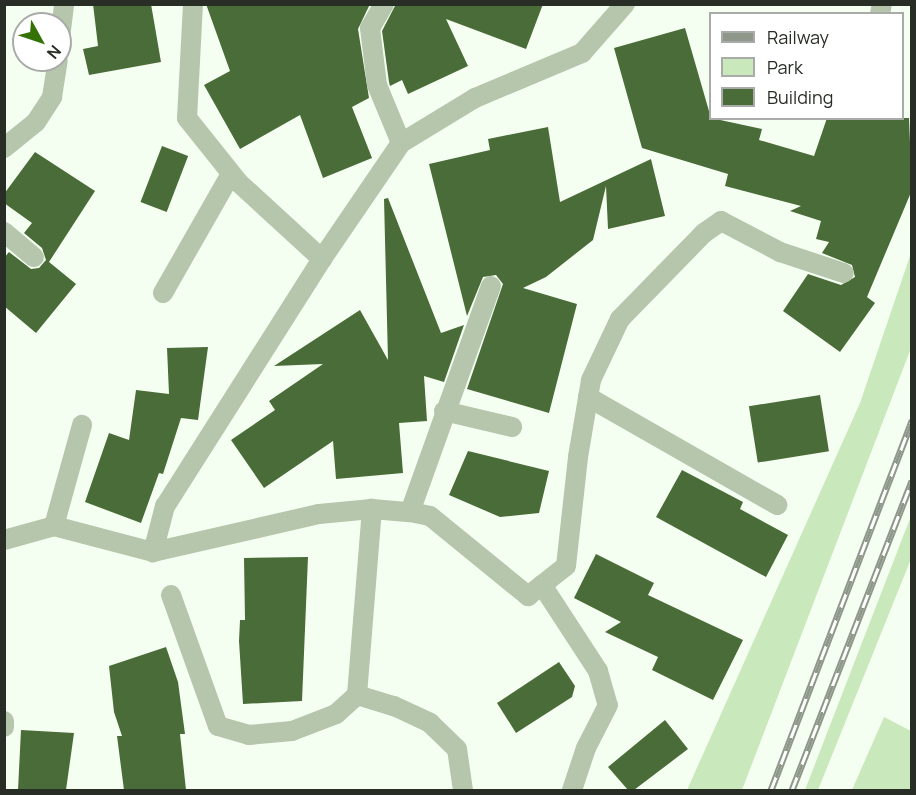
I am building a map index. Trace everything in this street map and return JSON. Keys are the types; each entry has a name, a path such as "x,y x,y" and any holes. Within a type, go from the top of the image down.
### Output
{"lane":[{"path":"193,4 187,118 231,174 322,259"},
{"path":"384,4 370,28 377,85 401,143"},
{"path":"153,552 165,506 322,259 401,143 475,98 582,53 625,4"},
{"path":"4,148 36,122 52,97 56,72"},
{"path":"163,293 231,174"},
{"path":"4,540 54,526 153,552 319,514 372,509 410,512 430,516 528,596 566,566 591,380 620,319 704,233 721,221 780,252 844,273"},
{"path":"4,232 34,257"},
{"path":"410,512 444,411 491,286"},
{"path":"588,397 777,505"},
{"path":"444,411 512,427"},
{"path":"54,526 82,425"},
{"path":"171,595 218,726 249,735 291,730 336,714 357,695 372,509"},
{"path":"542,585 598,671 608,705 586,748 572,790"},
{"path":"357,695 394,706 430,723 457,749 463,790"},
{"path":"4,721 4,727"}],"green space":[{"path":"911,253 911,348 742,790 687,790 860,403"},
{"path":"911,516 911,559 818,790 805,790"},
{"path":"884,717 911,731 911,790 852,790"}],"building":[{"path":"93,4 151,4 161,62 89,75 83,49 98,46"},
{"path":"206,4 370,4 358,29 369,98 352,107 372,158 323,178 300,115 240,149 204,85 230,71"},
{"path":"396,4 543,4 526,49 446,19 468,66 408,94 402,80 390,86 382,31"},
{"path":"685,28 709,111 709,120 720,120 762,129 759,140 814,156 826,120 904,120 904,118 909,118 912,190 867,297 875,303 840,352 783,311 808,274 841,285 855,277 852,265 822,253 829,242 816,239 821,221 790,211 801,206 725,186 728,174 642,148 614,48"},
{"path":"548,127 560,202 651,159 665,216 608,229 606,186 593,240 546,277 523,288 577,304 549,413 467,389 503,284 496,275 483,277 467,316 429,164 490,150 488,139"},
{"path":"162,146 188,156 167,212 140,202"},
{"path":"35,152 95,191 49,262 76,284 36,333 4,306 4,258 9,252 31,269 39,268 46,260 42,248 24,233 32,223 4,203 4,194"},
{"path":"388,198 441,333 464,325 444,382 424,376 427,421 399,423 403,473 336,479 333,441 264,488 231,440 275,410 269,401 323,364 274,366 360,310 388,360 384,199"},
{"path":"208,347 198,420 181,418 163,474 159,473 141,523 85,502 109,433 129,440 136,390 169,394 167,348"},
{"path":"820,395 829,451 758,463 749,406"},
{"path":"468,451 549,471 539,513 500,517 449,495"},
{"path":"682,470 743,502 740,509 788,535 766,577 656,517"},
{"path":"596,554 654,583 648,595 743,640 713,700 652,670 658,657 605,632 621,622 574,598"},
{"path":"308,557 302,701 243,704 239,641 240,620 245,620 244,558"},
{"path":"166,647 178,682 185,734 180,734 186,790 124,790 117,736 122,736 114,712 109,666"},
{"path":"559,662 575,686 572,697 516,733 497,703"},
{"path":"665,720 688,749 634,790 628,790 608,767"},
{"path":"21,730 74,733 66,790 18,790"}],"railway":[{"path":"771,790 912,420"},
{"path":"792,790 912,480"}]}
